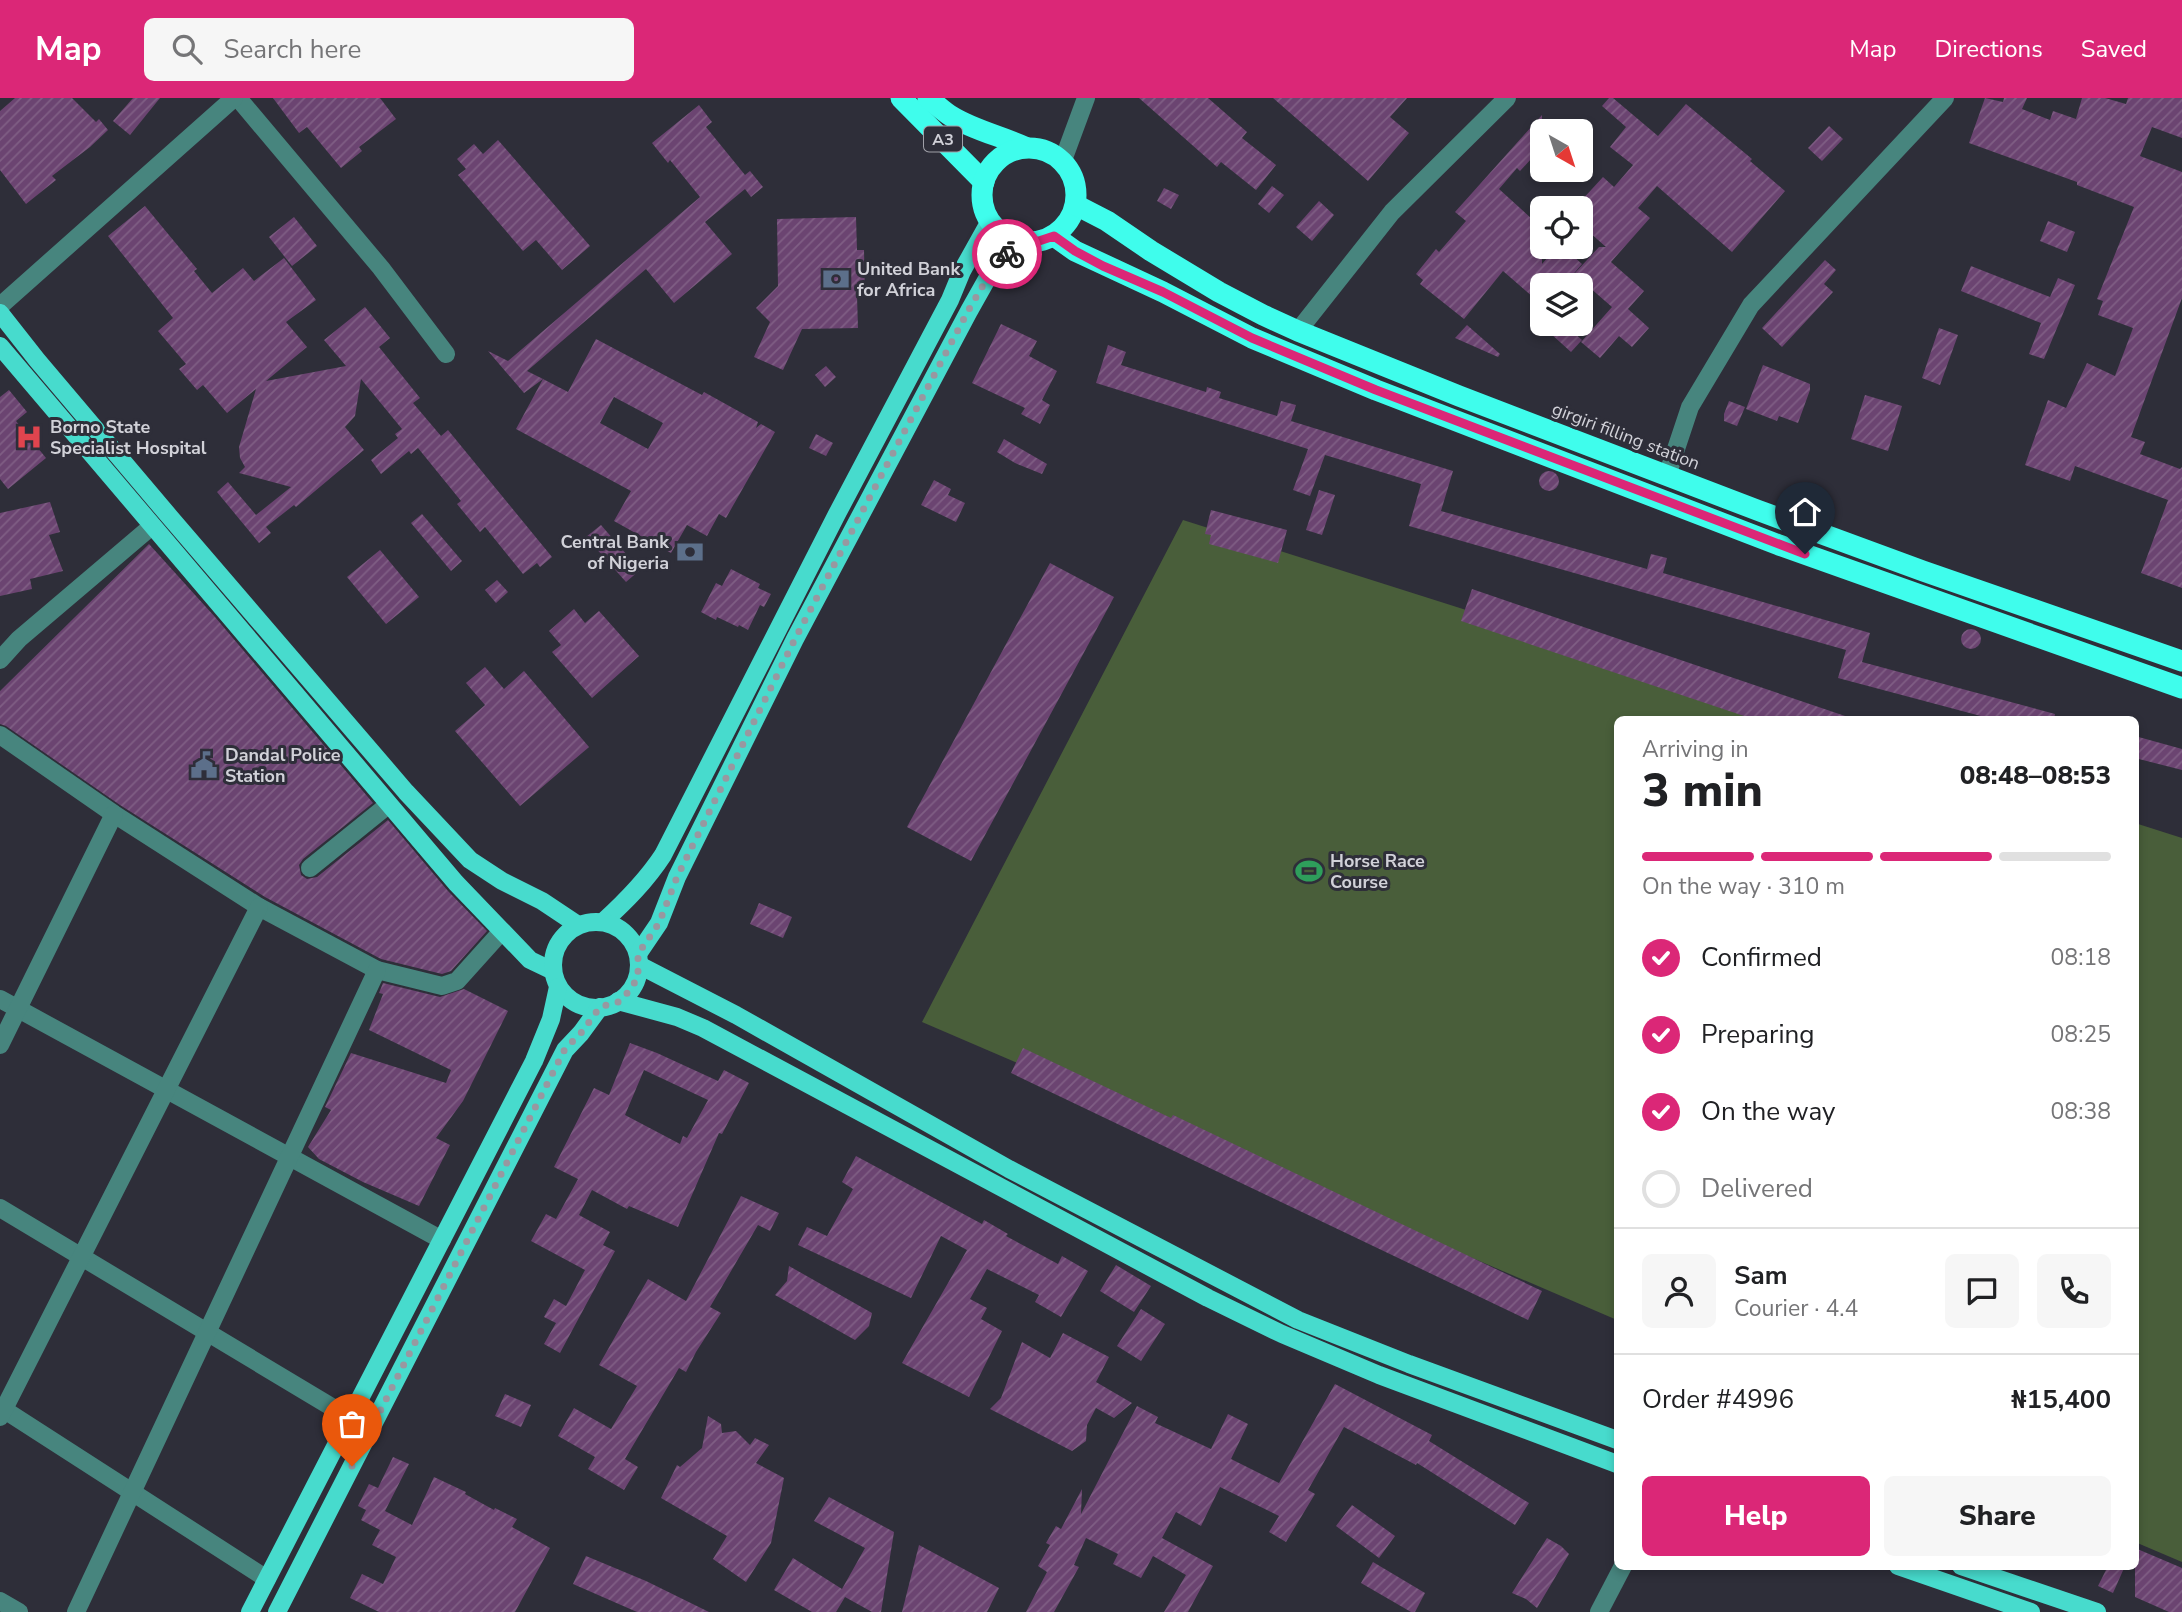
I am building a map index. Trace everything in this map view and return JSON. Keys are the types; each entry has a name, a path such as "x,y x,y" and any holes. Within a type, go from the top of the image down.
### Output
{"highway":[{"name":"A3","path":"901,98 984,182"},
{"name":"A3","path":"928,98 962,122 1025,147 1039,148 1062,163"},
{"path":"1025,147 999,158 989,169 984,182 984,209 1003,234 1021,241 1039,241 1054,236 1068,223 1076,205 1075,186 1062,163"},
{"name":"girgiri filling station","path":"1076,205 1107,221 1161,258 1219,292 1298,331 1667,476 1910,566 2182,661"},
{"path":"1054,236 1103,266 1163,292 1252,338 1376,390 1779,545 2182,688"}],"main road":[{"path":"603,922 650,874 668,845 990,220"},
{"path":"638,960 659,923 677,877 795,639 968,311 1000,259 1021,241"},
{"path":"0,313 205,559 407,792 470,860 578,925"},
{"path":"0,346 388,805 502,931 530,960 556,979 569,999 584,1006 600,1007 618,1002 631,989 638,974 638,960 631,939 619,928 603,922 578,925 566,933 558,944 553,957 556,979 551,1019 539,1050 250,1612"},
{"path":"638,960 1021,1175 1298,1320 1614,1439"},
{"path":"618,1002 677,1017 865,1113 1209,1298 1282,1334 1379,1375 1614,1463"},
{"path":"277,1612 565,1049 600,1007"},
{"path":"865,1113 875,1093"},
{"path":"1910,1570 2031,1612"},
{"path":"1973,1570 2097,1612"}],"street":[{"path":"0,306 236,98 381,268 446,354"},
{"path":"1062,163 1086,98"},
{"path":"1298,331 1392,212 1507,98"},
{"path":"1667,476 1690,407 1751,305 1945,98"},
{"path":"0,660 19,639 152,526"},
{"path":"0,735 114,814 259,907 377,970 442,986 457,981 502,931"},
{"path":"310,868 388,805"},
{"path":"0,1045 114,814"},
{"path":"259,907 1,1411 267,1579"},
{"path":"76,1612 377,970"},
{"path":"0,999 442,1240"},
{"path":"0,1208 351,1418"},
{"path":"1599,1612 1621,1570"},
{"path":"0,1601 19,1612"}],"green space":[{"name":"Horse Race Course","path":"1183,520 1800,716 1614,716 1614,1319 922,1022"},
{"path":"2139,824 2182,838 2182,1562 2139,1544"}],"building":[{"path":"15,98 72,98 96,122 99,119 108,130 52,176 56,180 26,204 0,170 0,111"},
{"path":"133,98 160,98 130,135 113,121"},
{"path":"273,98 380,98 396,119 359,147 362,151 341,168 307,127 299,133"},
{"path":"1139,98 1208,98 1247,132 1242,138 1276,165 1256,190 1221,162 1217,167"},
{"path":"1273,98 1407,98 1390,117 1409,133 1368,181"},
{"path":"1609,98 1613,98 1658,136 1686,104 1752,159 1750,161 1785,191 1732,252 1657,186 1638,208 1650,218 1611,262 1644,291 1628,309 1649,328 1632,347 1619,336 1600,358 1581,342 1586,336 1593,336 1593,328 1612,307 1593,290 1593,273 1575,273 1588,259 1593,259 1593,253 1599,247 1606,247 1593,236 1593,196 1586,196 1603,177 1614,187 1633,165 1610,147 1626,127 1602,106"},
{"path":"1985,98 2003,102 2004,98 2027,98 2022,109 2050,120 2053,111 2076,119 2082,98 2105,98 2126,104 2128,98 2182,98 2182,138 2152,127 2140,156 2182,172 2182,298 2131,437 2145,442 2140,454 2180,469 2182,467 2182,588 2141,573 2168,500 2075,466 2070,481 2025,465 2048,400 2066,408 2087,363 2115,376 2133,328 2098,315 2103,301 2097,299 2134,207 2077,185 2077,182 1969,143"},
{"path":"699,105 712,122 706,127 745,175 750,171 763,187 751,197 745,189 705,222 732,254 674,303 646,269 527,371 543,379 524,393 488,351 508,361 700,197 670,160 668,163 652,143"},
{"path":"1829,126 1843,139 1822,161 1808,148"},
{"path":"1530,128 1530,160 1520,171 1517,168 1499,189 1530,217 1530,259 1542,259 1542,264 1546,259 1576,259 1582,264 1574,273 1530,273 1530,295 1503,271 1464,319 1420,284 1423,280 1416,274 1436,249 1439,252 1466,221 1455,212"},
{"path":"498,140 590,246 562,270 536,240 523,251 458,175 466,169 457,159 474,144 483,154"},
{"path":"1272,186 1284,195 1269,213 1258,204"},
{"path":"1164,188 1179,195 1171,209 1157,201"},
{"path":"1319,201 1334,215 1312,241 1296,227"},
{"path":"145,206 197,269 194,271 212,293 243,268 254,281 284,258 316,300 286,322 307,347 266,381 346,366 324,340 365,307 390,338 379,347 420,398 413,403 441,436 448,430 552,557 540,567 537,563 523,574 485,527 480,532 457,504 461,501 418,448 411,454 409,451 381,474 371,460 398,438 395,434 402,429 361,379 355,416 345,427 364,450 296,507 294,505 266,527 271,533 259,543 217,492 228,482 256,515 291,487 239,473 245,467 240,458 239,447 256,389 227,413 203,385 197,390 179,369 186,364 158,331 173,318 108,236"},
{"path":"294,217 317,246 292,266 269,237"},
{"name":"United Bank for Africa","path":"856,217 857,250 864,250 865,296 857,296 858,328 802,329 783,370 754,357 770,322 756,308 778,286 777,219"},
{"path":"2048,221 2075,232 2067,252 2040,241"},
{"path":"1825,260 1836,270 1824,284 1833,292 1782,347 1762,328"},
{"path":"1971,266 2050,297 2058,278 2075,285 2044,359 2029,354 2041,323 1961,291"},
{"path":"1001,324 1037,341 1029,356 1057,371 1042,400 1050,405 1040,424 1021,414 1025,408 972,383"},
{"path":"1467,325 1500,354 1498,357 1455,338"},
{"path":"1939,328 1958,335 1940,385 1922,378"},
{"path":"1553,336 1578,336 1582,340 1571,352"},
{"path":"596,339 758,422 756,428 761,424 775,432 726,518 719,514 707,536 687,525 671,553 614,521 631,491 516,429 543,379 568,392","holes":["614,397 663,423 648,449 600,423"]},
{"path":"1108,345 1126,352 1121,365 1206,392 1207,387 1221,392 1219,398 1277,416 1281,401 1296,405 1291,421 1453,471 1441,511 1647,569 1651,554 1667,558 1663,573 1870,633 1862,662 2055,716 1981,716 1838,678 1846,650 1409,526 1421,484 1325,455 1310,496 1293,490 1308,449 1096,383"},
{"path":"1763,365 1810,384 1798,423 1779,416 1777,421 1746,409"},
{"path":"826,366 836,377 825,387 815,375"},
{"path":"9,390 27,412 16,421 46,458 8,489 0,479 0,397"},
{"path":"1865,395 1902,406 1888,451 1851,439"},
{"path":"1729,401 1745,407 1737,426 1724,421"},
{"path":"816,434 833,443 826,456 809,448"},
{"path":"1004,439 1047,464 1042,474 997,452"},
{"path":"1549,471 1556,474 1559,481 1556,488 1549,491 1542,488 1539,481 1542,474"},
{"path":"934,480 951,489 948,495 965,503 956,522 921,505"},
{"path":"1319,490 1335,495 1322,535 1306,530"},
{"path":"50,502 60,532 49,535 63,571 30,579 32,589 0,596 0,513"},
{"path":"1211,510 1287,530 1278,563 1209,544 1211,535 1205,534"},
{"path":"422,514 462,561 451,571 411,523"},
{"path":"601,525 640,570 626,582 586,537"},
{"name":"Dandal Police Station","path":"149,544 215,617 373,803 303,859 299,865 301,875 307,879 317,877 388,820 448,891 487,931 451,971 442,974 381,959 265,897 120,805 0,724 0,691"},
{"path":"380,550 419,597 386,624 347,577"},
{"path":"1050,563 1114,597 971,861 907,827"},
{"path":"731,569 760,584 758,588 771,594 764,607 760,605 748,630 717,617 716,620 701,612 716,583 722,586"},
{"path":"497,580 508,592 496,603 485,590"},
{"path":"1472,589 1845,716 1744,716 1461,621"},
{"path":"574,609 585,623 599,611 639,656 592,698 552,652 561,645 549,631"},
{"path":"1971,629 1978,632 1981,639 1978,646 1971,649 1964,646 1961,639 1964,632"},
{"path":"485,667 504,689 524,671 589,747 520,806 455,731 485,705 466,683"},
{"path":"2139,737 2182,749 2182,770 2139,759"},
{"path":"759,903 792,917 783,938 750,924"},
{"path":"383,983 440,997 464,989 508,1011 463,1101 436,1138 450,1145 419,1206 319,1159 308,1147 331,1110 325,1107 351,1053 446,1083 451,1070 369,1030 383,994 379,993"},
{"path":"630,1043 718,1081 724,1070 749,1083 722,1134 719,1133 678,1227 629,1206 627,1209 592,1190 579,1215 610,1232 603,1245 615,1251 560,1353 544,1344 556,1323 544,1317 554,1299 566,1306 585,1270 531,1241 546,1214 556,1219 578,1179 554,1167 594,1088 609,1095","holes":["644,1070 708,1100 687,1138 683,1136 680,1144 625,1115"]},
{"path":"1023,1048 1171,1118 1173,1115 1542,1291 1528,1320 1011,1073"},
{"path":"856,1156 982,1224 984,1220 1008,1234 1006,1236 1058,1264 1062,1256 1088,1271 1061,1317 1035,1302 1039,1295 987,1269 970,1299 987,1308 981,1319 1002,1331 969,1397 902,1363 967,1250 941,1236 911,1298 798,1245 807,1227 827,1236 853,1189 842,1182"},
{"path":"741,1196 779,1213 770,1231 758,1225 710,1307 721,1313 686,1372 679,1368 625,1459 638,1467 624,1490 588,1469 595,1457 558,1436 574,1408 611,1429 637,1386 599,1365 648,1279 686,1301"},
{"path":"1116,1265 1151,1286 1134,1312 1100,1291"},
{"path":"789,1266 872,1313 869,1326 855,1340 775,1295 787,1281"},
{"path":"1141,1309 1165,1324 1141,1361 1117,1346"},
{"path":"1063,1333 1109,1357 1096,1382 1132,1403 1114,1418 1096,1408 1087,1425 1086,1441 1072,1451 990,1409 1001,1398 1022,1342 1050,1358"},
{"path":"1335,1384 1432,1435 1429,1441 1529,1503 1515,1525 1417,1463 1416,1465 1344,1427 1308,1490 1315,1494 1286,1542 1269,1532 1279,1516 1220,1487 1201,1526 1176,1512 1162,1538 1213,1566 1188,1612 1164,1612 1186,1575 1153,1556 1141,1578 1113,1564 1118,1554 1086,1538 1074,1565 1079,1567 1054,1612 1026,1612 1047,1572 1038,1566 1050,1545 1046,1543 1056,1526 1061,1529 1082,1489 1081,1514 1137,1406 1158,1417 1155,1423 1211,1449 1228,1414 1248,1424 1231,1459 1279,1483"},
{"path":"505,1394 531,1405 521,1427 495,1416"},
{"path":"708,1416 721,1424 722,1433 736,1431 750,1445 755,1438 769,1445 756,1463 784,1478 771,1543 746,1582 713,1559 727,1536 661,1498 677,1465 680,1467 702,1448"},
{"path":"393,1457 409,1464 385,1511 412,1525 434,1477 466,1492 465,1494 494,1510 495,1508 517,1519 512,1527 550,1548 515,1612 379,1612 350,1598 362,1574 383,1584 396,1557 372,1545 380,1530 361,1520 366,1510 358,1506 369,1484 378,1488"},
{"path":"829,1497 894,1532 881,1612 872,1612 845,1597 836,1612 812,1612 774,1590 793,1558 842,1589 865,1548 814,1521"},
{"path":"1352,1505 1395,1536 1379,1558 1336,1526"},
{"path":"1547,1538 1569,1554 1537,1608 1512,1593"},
{"path":"919,1545 999,1588 987,1612 902,1612"},
{"path":"2139,1550 2182,1568 2182,1612 2169,1612 2135,1597 2135,1570 2139,1570"},
{"path":"586,1556 646,1581 709,1612 637,1612 573,1584"},
{"path":"1373,1562 1425,1593 1415,1612 1361,1583"},
{"path":"2106,1570 2123,1570 2113,1593 2098,1586"}],"way so far":[{"path":"352,1466 565,1049 600,1007 618,1002 635,982 639,965 638,954 659,923 677,877 795,639 968,311 992,270 1007,254"}],"place":[{"name":"United Bank for Africa","path":"836,279"},
{"name":"Borno State Specialist Hospital","path":"29,437"},
{"name":"Central Bank of Nigeria","path":"690,552"},
{"name":"Dandal Police Station","path":"204,765"},
{"name":"Horse Race Course","path":"1309,871"}],"route":[{"path":"1007,254 1021,241 1039,241 1054,236 1103,266 1163,292 1252,338 1376,390 1805,554"}]}
